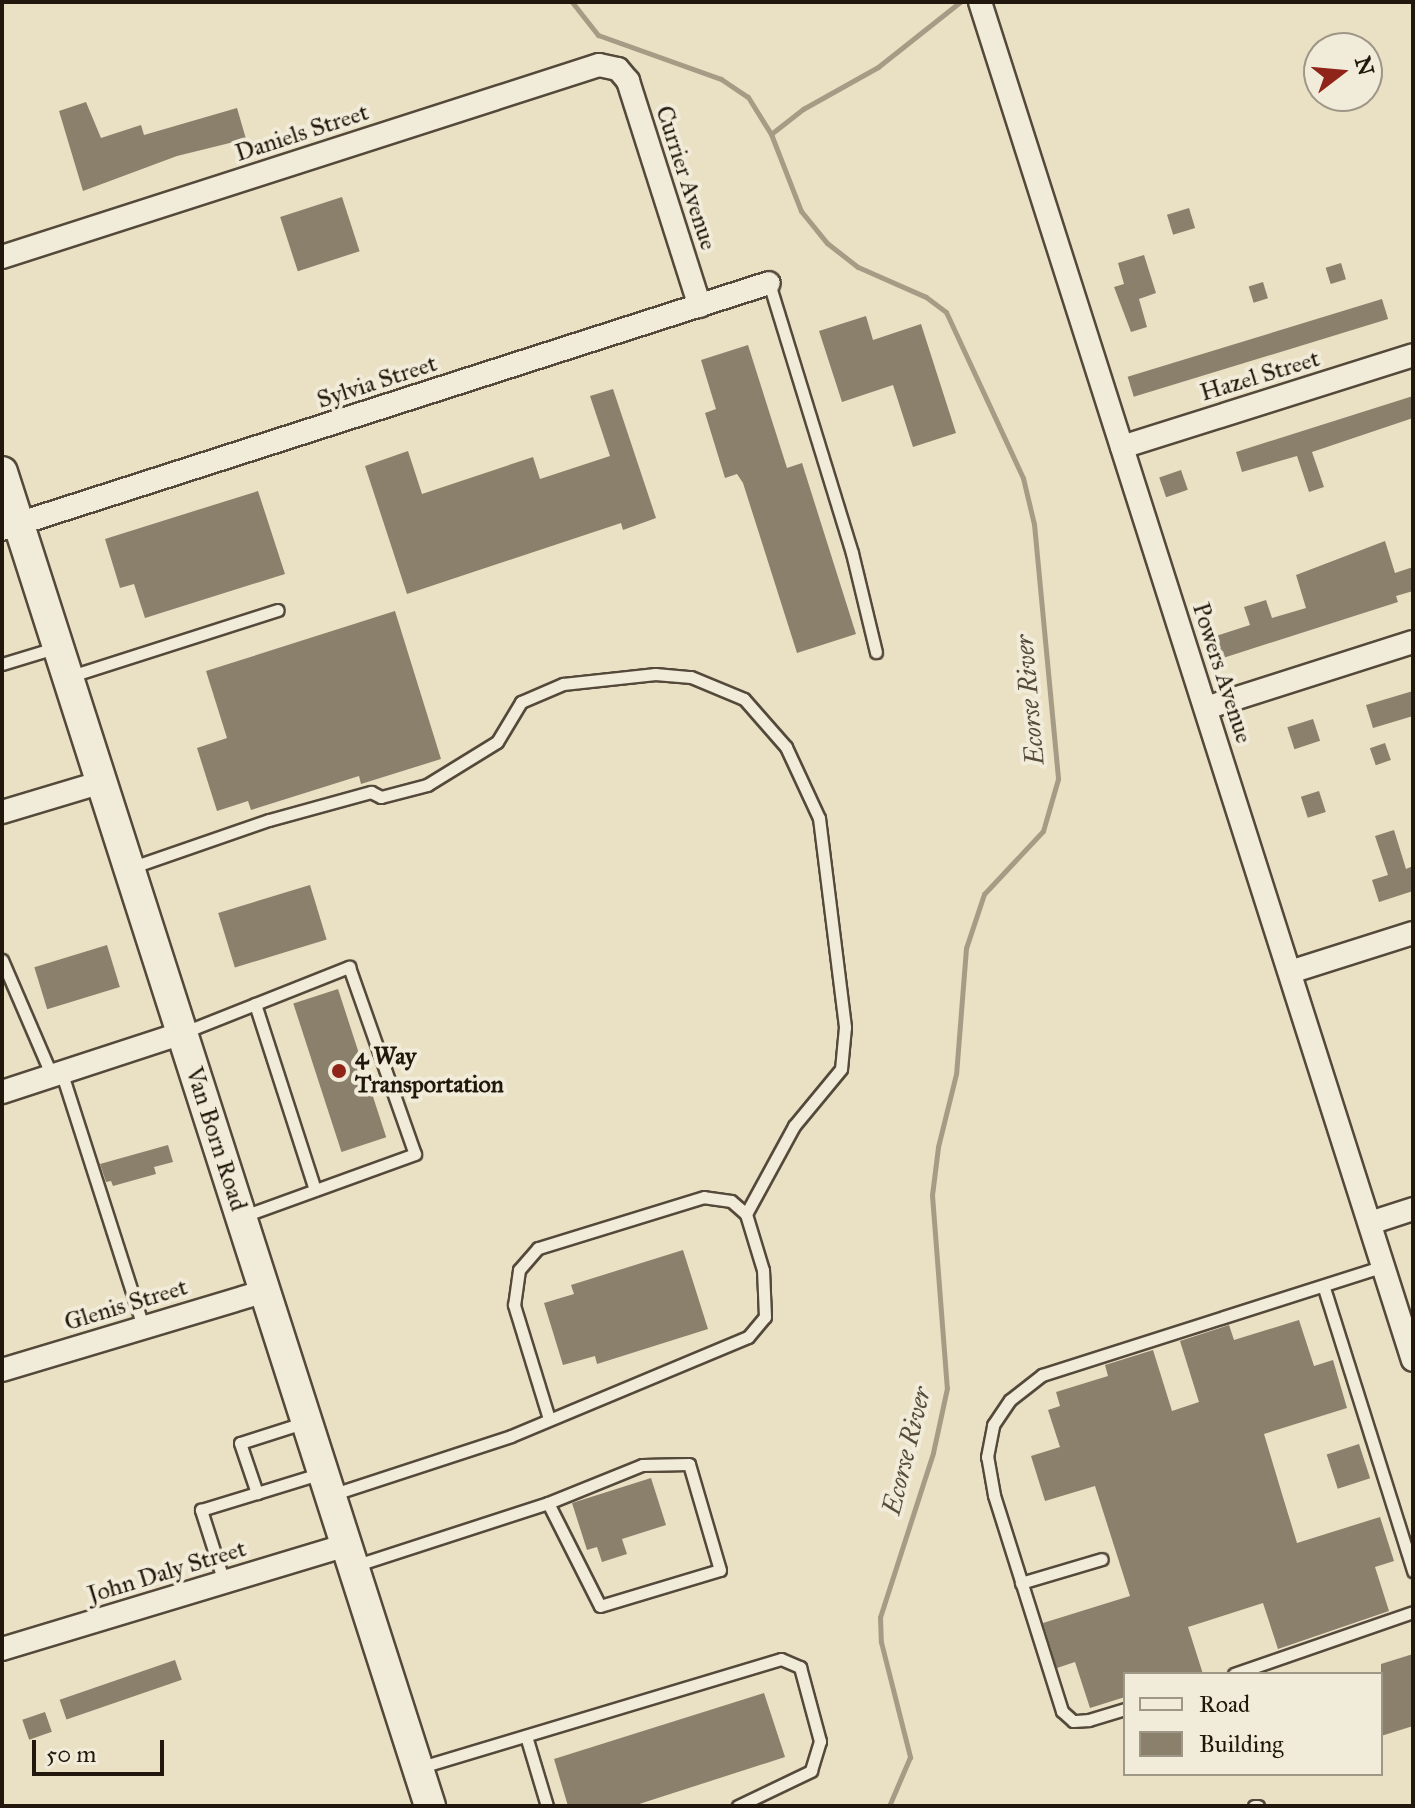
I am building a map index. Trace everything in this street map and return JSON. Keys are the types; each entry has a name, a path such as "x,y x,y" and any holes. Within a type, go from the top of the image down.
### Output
{"main road":[{"name":"Van Born Road","path":"2,472 10,526 58,647 102,782 418,1768 423,1804"}],"street":[{"name":"Powers Avenue","path":"980,2 1413,1360"},
{"name":"Daniels Street","path":"2,257 599,65 618,69"},
{"name":"Currier Avenue","path":"618,69 628,81 700,306"},
{"name":"Sylvia Street","path":"10,526 769,283"},
{"name":"Hazel Street","path":"1122,447 1413,355"},
{"path":"1206,708 1413,642"},
{"path":"2,812 102,782"},
{"path":"1290,972 1413,933"},
{"path":"5,1085 57,1075 182,1033"},
{"path":"1370,1223 1413,1209"},
{"name":"Glenis Street","path":"2,1370 265,1291"},
{"name":"John Daly Street","path":"2,1649 224,1582 350,1556"}],"lane":[{"path":"769,283 852,553 876,652"},
{"path":"68,677 278,610"},
{"path":"2,664 58,647"},
{"path":"129,868 269,820 371,792 381,797 427,785 497,742 521,702 563,684 655,674 691,677 744,699 786,747 819,818 845,1027 841,1069 794,1126 746,1214"},
{"path":"2,960 57,1075 143,1327"},
{"path":"182,1033 349,967 415,1154 241,1217"},
{"path":"255,1004 315,1190"},
{"path":"224,1582 201,1510 257,1493 327,1484 549,1419 748,1337 765,1317 763,1270 746,1214 731,1201 704,1197 538,1248 519,1270 514,1305 549,1419"},
{"path":"1123,1710 1081,1721 1062,1711 1021,1583 987,1457 993,1425 1010,1400 1042,1375 1324,1288 1383,1266"},
{"path":"1324,1288 1413,1571"},
{"path":"257,1493 240,1443 307,1422"},
{"path":"350,1556 548,1503 642,1465 689,1464 720,1570 600,1606 548,1503"},
{"path":"1021,1583 1102,1559"},
{"path":"1240,1672 1413,1612"},
{"path":"418,1768 781,1659 800,1667 820,1741 811,1771 738,1806"},
{"path":"526,1736 547,1806"}],"building":[{"path":"86,102 101,138 141,125 144,135 237,108 246,139 177,156 83,191 59,111"},
{"path":"342,197 360,251 298,271 280,217"},
{"path":"1189,208 1195,228 1173,235 1167,215"},
{"path":"1144,255 1156,293 1139,299 1147,327 1131,332 1114,287 1124,284 1118,263"},
{"path":"1341,263 1346,279 1331,284 1326,268"},
{"path":"1263,282 1268,298 1254,303 1249,286"},
{"path":"1382,299 1388,319 1134,397 1128,377"},
{"path":"866,316 873,340 921,324 956,433 913,447 893,385 842,402 819,331"},
{"path":"748,345 787,468 802,463 856,634 797,653 743,483 737,474 725,478 705,413 716,409 701,360"},
{"path":"613,389 656,518 623,530 621,523 407,594 365,466 408,451 422,494 533,457 540,479 610,456 590,396"},
{"path":"1413,396 1413,418 1312,452 1324,487 1309,492 1297,456 1242,472 1236,452"},
{"path":"1181,470 1188,490 1166,497 1159,477"},
{"path":"258,491 285,574 145,618 134,584 120,588 105,539"},
{"path":"1385,541 1395,573 1413,567 1413,591 1396,596 1398,602 1223,658 1216,636 1250,625 1244,607 1266,600 1272,618 1306,608 1296,575"},
{"path":"395,611 441,759 361,784 359,776 251,810 248,801 217,811 197,748 227,738 206,671"},
{"path":"1413,691 1413,716 1373,728 1366,705"},
{"path":"1313,719 1320,741 1294,749 1287,727"},
{"path":"1385,743 1391,760 1376,765 1370,748"},
{"path":"1319,791 1326,812 1308,818 1301,797"},
{"path":"1394,830 1406,869 1413,866 1413,891 1379,902 1372,880 1388,875 1375,836"},
{"path":"310,885 327,940 235,968 218,913"},
{"path":"107,945 120,987 47,1009 34,967"},
{"name":"4 Way Transportation","path":"338,989 386,1137 342,1152 293,1004"},
{"path":"168,1145 173,1162 154,1167 156,1174 113,1186 111,1181 106,1182 100,1164"},
{"path":"683,1250 708,1329 597,1364 595,1356 563,1365 544,1303 574,1294 571,1285"},
{"path":"1299,1320 1314,1366 1333,1360 1347,1408 1264,1434 1297,1543 1380,1517 1394,1561 1375,1567 1389,1611 1278,1649 1263,1603 1188,1627 1202,1672 1123,1672 1123,1698 1090,1708 1075,1662 1057,1668 1043,1623 1130,1596 1095,1486 1045,1501 1031,1456 1060,1447 1048,1410 1060,1406 1056,1392 1108,1376 1105,1365 1153,1350 1172,1411 1199,1402 1180,1341 1229,1325 1234,1340"},
{"path":"1359,1444 1370,1478 1338,1489 1327,1455"},
{"path":"651,1478 666,1525 622,1539 627,1554 602,1562 597,1547 587,1550 572,1503"},
{"path":"1413,1654 1413,1726 1383,1735 1383,1672 1381,1664"},
{"path":"175,1660 182,1680 66,1720 60,1700"},
{"path":"764,1693 785,1757 633,1806 568,1806 554,1759"},
{"path":"45,1712 52,1732 29,1740 22,1720"}],"waterway":[{"name":"Ecorse River","path":"572,2 598,35 721,79 748,97 771,134 801,211 827,243 858,267 926,297 946,312 1023,478 1034,524 1058,779 1043,831 984,894 966,948 956,1074 938,1147 932,1195 947,1388 933,1453 880,1617 881,1642 910,1757 889,1806"},
{"path":"771,134 803,109 878,67 960,2"}],"place":[{"name":"4 Way Transportation","path":"339,1071"}]}
